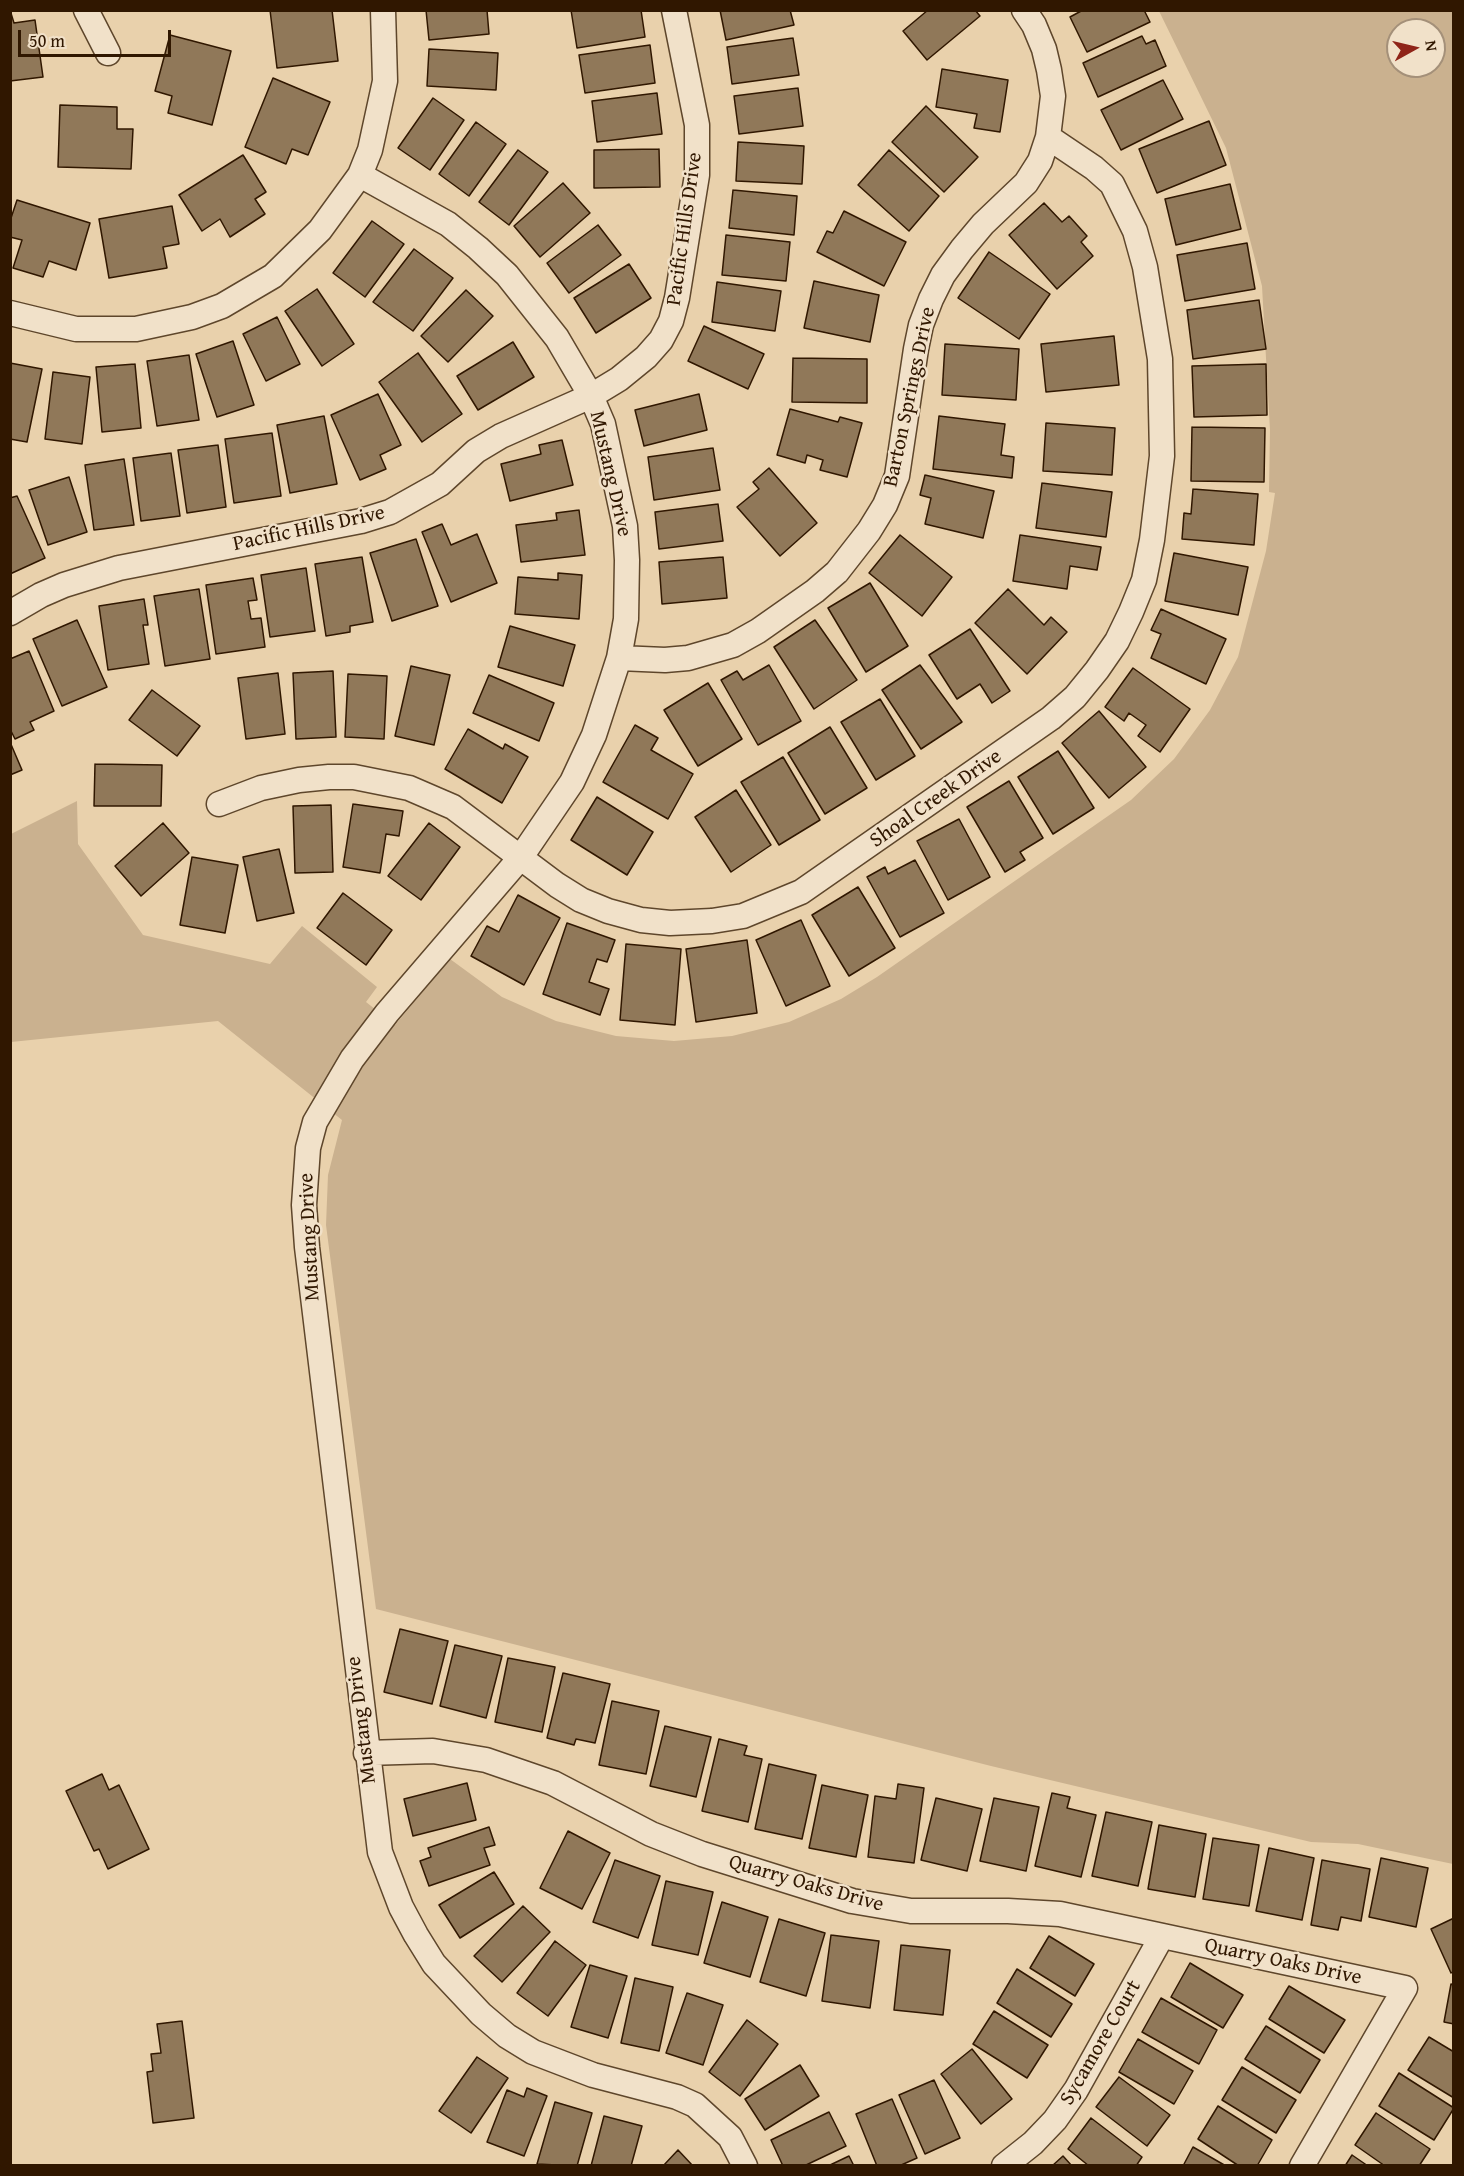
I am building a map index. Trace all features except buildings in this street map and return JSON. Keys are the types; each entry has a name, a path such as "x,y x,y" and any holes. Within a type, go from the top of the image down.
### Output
{"street":[{"path":"86,10 108,53"},
{"path":"10,313 43,323 106,331 165,324 222,306 250,291 293,258 320,230 360,175 370,150 385,81 383,10"},
{"name":"Pacific Hills Drive","path":"10,613 48,592 119,568 361,520 390,512 440,484 476,452 501,436 591,396 620,379 646,357 661,340 671,321 677,298 697,175 697,125 674,10"},
{"name":"Barton Springs Drive","path":"619,658 665,660 688,658 733,645 758,631 814,591 856,550 885,505 897,476 917,341 931,299 943,275 962,249 983,224 1026,183 1040,161 1048,137 1053,96 1049,70 1044,49 1034,25 1024,10"},
{"name":"Shoal Creek Drive","path":"219,804 261,788 299,780 346,777 409,788 453,807 557,885 581,900 630,917 670,923 712,921 744,916 801,892 1051,718 1075,697 1097,670 1117,641 1131,612 1144,580 1152,540 1162,456 1160,359 1145,267 1124,204 1112,184 1094,168 1048,137"},
{"name":"Mustang Drive","path":"360,175 448,224 478,248 533,305 557,338 591,396 603,424 625,526 627,589 619,658 594,735 572,782 521,857 387,1013 352,1059 315,1122 308,1148 304,1205 308,1247 375,1825 387,1875 416,1935 434,1964 457,1990 507,2036 533,2052 592,2075 677,2097 695,2104 730,2137 745,2166"},
{"name":"Quarry Oaks Drive","path":"366,1753 433,1751 461,1753 486,1760 553,1783 651,1834 702,1854 852,1901 911,1911 986,1910 1060,1914 1405,1988 1302,2166"},
{"name":"Sycamore Court","path":"1004,2166 1033,2142 1054,2120 1076,2090 1162,1936"}],"shaded area":[{"path":"1159,11 1453,11 1453,1864 1358,1844 1311,1842 991,1766 376,1609 326,1225 328,1175 342,1120 218,1021 11,1042 11,834 77,801 78,844 143,935 270,964 302,926 377,987 366,1002 395,1025 450,959 502,997 556,1021 616,1036 674,1041 732,1036 789,1022 841,999 877,977 1131,800 1174,759 1210,710 1238,657 1266,551 1275,493 1269,492 1270,430 1262,286 1226,148"}]}
